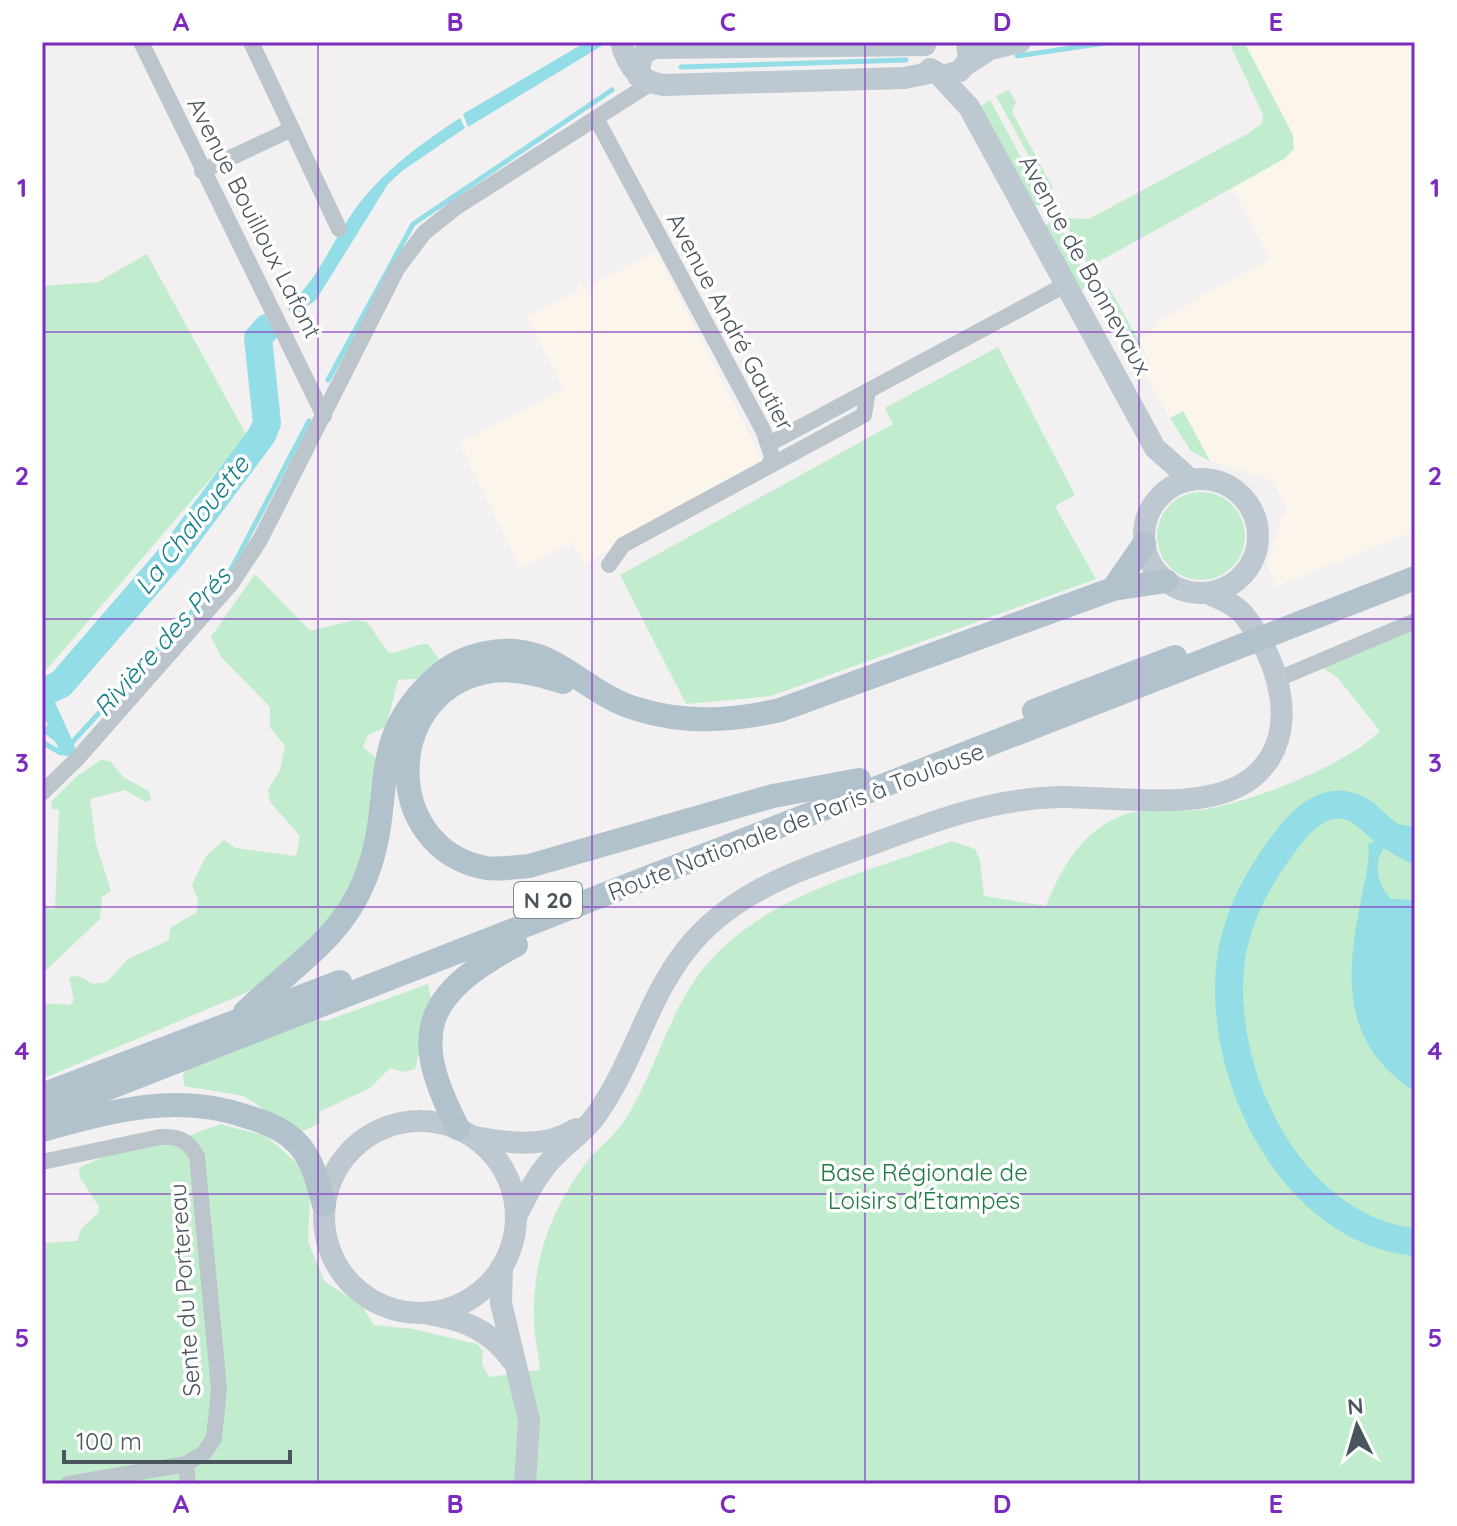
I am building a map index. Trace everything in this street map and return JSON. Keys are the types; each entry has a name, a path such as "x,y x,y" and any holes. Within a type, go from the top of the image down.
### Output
{"main road":[{"path":"621,42 625,59 644,79 952,75 966,58 1020,42"},
{"path":"644,79 644,45 773,49 917,43 936,74"},
{"name":"Avenue de Bonnevaux","path":"966,58 969,107"},
{"name":"Avenue de Bonnevaux","path":"936,74 969,107 1155,448 1191,480"},
{"name":"Avenue de Bonnevaux","path":"1155,448 1157,500"},
{"path":"1191,480 1208,480 1228,487 1250,508 1258,540 1252,561 1243,574 1225,588 1207,593 1187,592 1166,581 1152,567 1144,544 1147,518 1157,500 1172,487 1191,480"},
{"path":"1113,589 1144,544"},
{"name":"Route Nationale de Paris à Toulouse","path":"1312,612 1415,560"},
{"path":"516,1217 533,1183 597,1114 617,1082 669,974 706,928 738,901 777,879 975,807 1028,799 1192,798 1225,793 1253,778 1271,754 1281,724 1278,679 1242,612 1243,574"},
{"name":"Route Nationale de Paris à Toulouse","path":"42,1114 546,919 1216,649 1312,612 1415,578"},
{"path":"237,1019 335,931 365,881 380,828 387,750 408,705 453,662 478,653 536,655 596,691 636,709 674,717 729,720 755,716 1113,589 1166,581"},
{"path":"1207,593 1242,612"},
{"name":"Route Nationale de Paris à Toulouse","path":"42,1095 859,780 1216,649"},
{"path":"596,691 518,670 493,671 473,675 450,686 431,704 417,723 409,749 407,776 410,799 423,827 449,855 487,869 529,866 773,796 859,780"},
{"path":"525,1484 529,1420 501,1303 502,1266 514,1237 516,1217 510,1183 503,1169 465,1132 433,1076 428,1048 432,1026 456,983 483,962 516,945 546,919"},
{"path":"42,1130 120,1108 157,1104 229,1110 271,1124 298,1143 312,1167 324,1205 326,1240 344,1277 376,1302 475,1326 499,1343 517,1367"},
{"path":"324,1205 338,1165 356,1145 376,1131 415,1121 515,1144 547,1141 572,1132 597,1114"},
{"path":"418,1313 445,1309 472,1297 502,1266"}],"street":[{"name":"Avenue Bouilloux Lafont","path":"141,42 324,416"},
{"path":"251,42 339,229"},
{"path":"42,793 102,731 231,584 260,540 397,269 424,233 455,208 596,118 644,79"},
{"name":"Avenue André Gautier","path":"596,118 769,444 769,466 623,545 609,565"},
{"path":"202,171 292,129"},
{"path":"769,444 1065,285"},
{"path":"769,466 864,415 868,391"},
{"path":"1278,679 1415,621"},
{"name":"Sente du Portereau","path":"42,1162 133,1141 176,1137 189,1143 201,1168 205,1260 219,1389 214,1438 204,1453 186,1464"},
{"path":"68,1484 186,1464 188,1484"}],"shaded area":[{"path":"1244,42 1415,42 1415,531 1276,586 1267,565 1286,506 1271,480 1210,461 1183,411 1169,418 1145,373 1151,367 1138,338 1151,332 1157,321 1270,259 1232,187 1284,159 1293,135"},
{"path":"656,252 764,463 584,564 572,542 521,569 460,444 564,389 527,317 578,291 576,284 580,282 584,289"}],"green space":[{"path":"1229,42 1244,42 1293,135 1294,149 1284,159 1089,267 1062,218 1089,219 1249,133 1262,123 1263,115"},
{"path":"1009,90 1016,102 1012,112 1052,186 1052,198 996,96"},
{"path":"990,100 1047,206 1033,205 979,107"},
{"path":"1056,219 1090,284 1079,292 1044,226"},
{"path":"147,254 247,436 42,675 42,286 98,282"},
{"path":"1110,289 1141,345 1135,348 1104,292"},
{"path":"998,347 1075,495 1055,506 1096,579 771,696 686,704 620,575 893,424 885,408"},
{"path":"1183,411 1210,461 1191,451 1170,418"},
{"path":"1201,492 1218,495 1232,505 1242,519 1245,536 1242,553 1232,567 1218,577 1201,580 1184,577 1170,567 1160,553 1157,536 1160,519 1170,505 1184,495"},
{"path":"255,574 310,631 355,620 367,622 389,653 428,644 444,666 427,678 398,680 386,727 368,735 363,747 375,757 388,789 342,916 269,983 42,1079 42,1003 70,1005 74,1000 69,977 79,976 93,984 107,982 128,959 169,940 170,928 197,912 198,900 192,885 206,856 224,840 235,848 296,856 300,836 270,802 268,790 280,770 285,746 270,727 270,707 221,657 211,637"},
{"name":"Base Régionale de Loisirs d'Étampes","path":"1415,627 1415,1484 42,1484 42,1243 77,1241 81,1229 98,1213 99,1206 80,1178 79,1168 122,1148 172,1142 220,1124 266,1136 306,1171 310,1195 308,1242 325,1282 361,1305 374,1325 412,1329 477,1344 483,1351 482,1364 489,1377 540,1370 534,1300 540,1259 553,1220 572,1182 625,1120 689,989 712,958 740,933 806,894 952,841 975,849 980,860 984,896 1046,906 1070,859 1107,822 1141,811 1200,810 1250,798 1323,768 1365,744 1380,731 1337,677 1321,667"},
{"path":"101,760 110,761 123,777 149,791 151,800 146,802 125,790 90,799 96,844 111,891 102,897 100,919 42,974 42,908 55,909 59,810 52,809 51,802 77,776"},
{"path":"428,984 432,1003 415,1069 403,1072 390,1068 370,1088 319,1112 320,1123 299,1133 244,1096 184,1086 186,1070 312,1019 326,1021"}],"water":[{"path":"586,42 608,42 468,127 463,114"},
{"path":"460,118 465,128 388,184 316,300 292,317 287,306 313,277 370,190 413,151"},
{"path":"1391,823 1415,827 1415,854 1408,843 1399,838 1390,842 1379,857 1378,874 1391,899 1415,900 1415,1092 1391,1073 1374,1053 1362,1032 1352,985 1355,933 1368,867 1368,844 1382,839"}],"waterway":[{"name":"Rivière des Prés","path":"1017,56 1112,42"},
{"name":"Rivière des Prés","path":"681,67 906,60"},
{"name":"Rivière des Prés","path":"328,380 413,224 612,90"},
{"name":"La Chalouette","path":"42,693 61,684 174,553 262,435 267,423 258,338 267,328"},
{"name":"Rivière des Prés","path":"42,742 61,753 67,748 232,568 309,421"},
{"path":"42,693 55,720 46,731 67,748"},
{"path":"42,693 67,748"},
{"path":"1415,850 1351,807 1334,805 1308,816 1274,857 1247,905 1234,943 1229,989 1233,1037 1246,1085 1267,1132 1295,1173 1329,1207 1369,1230 1415,1242"}]}
